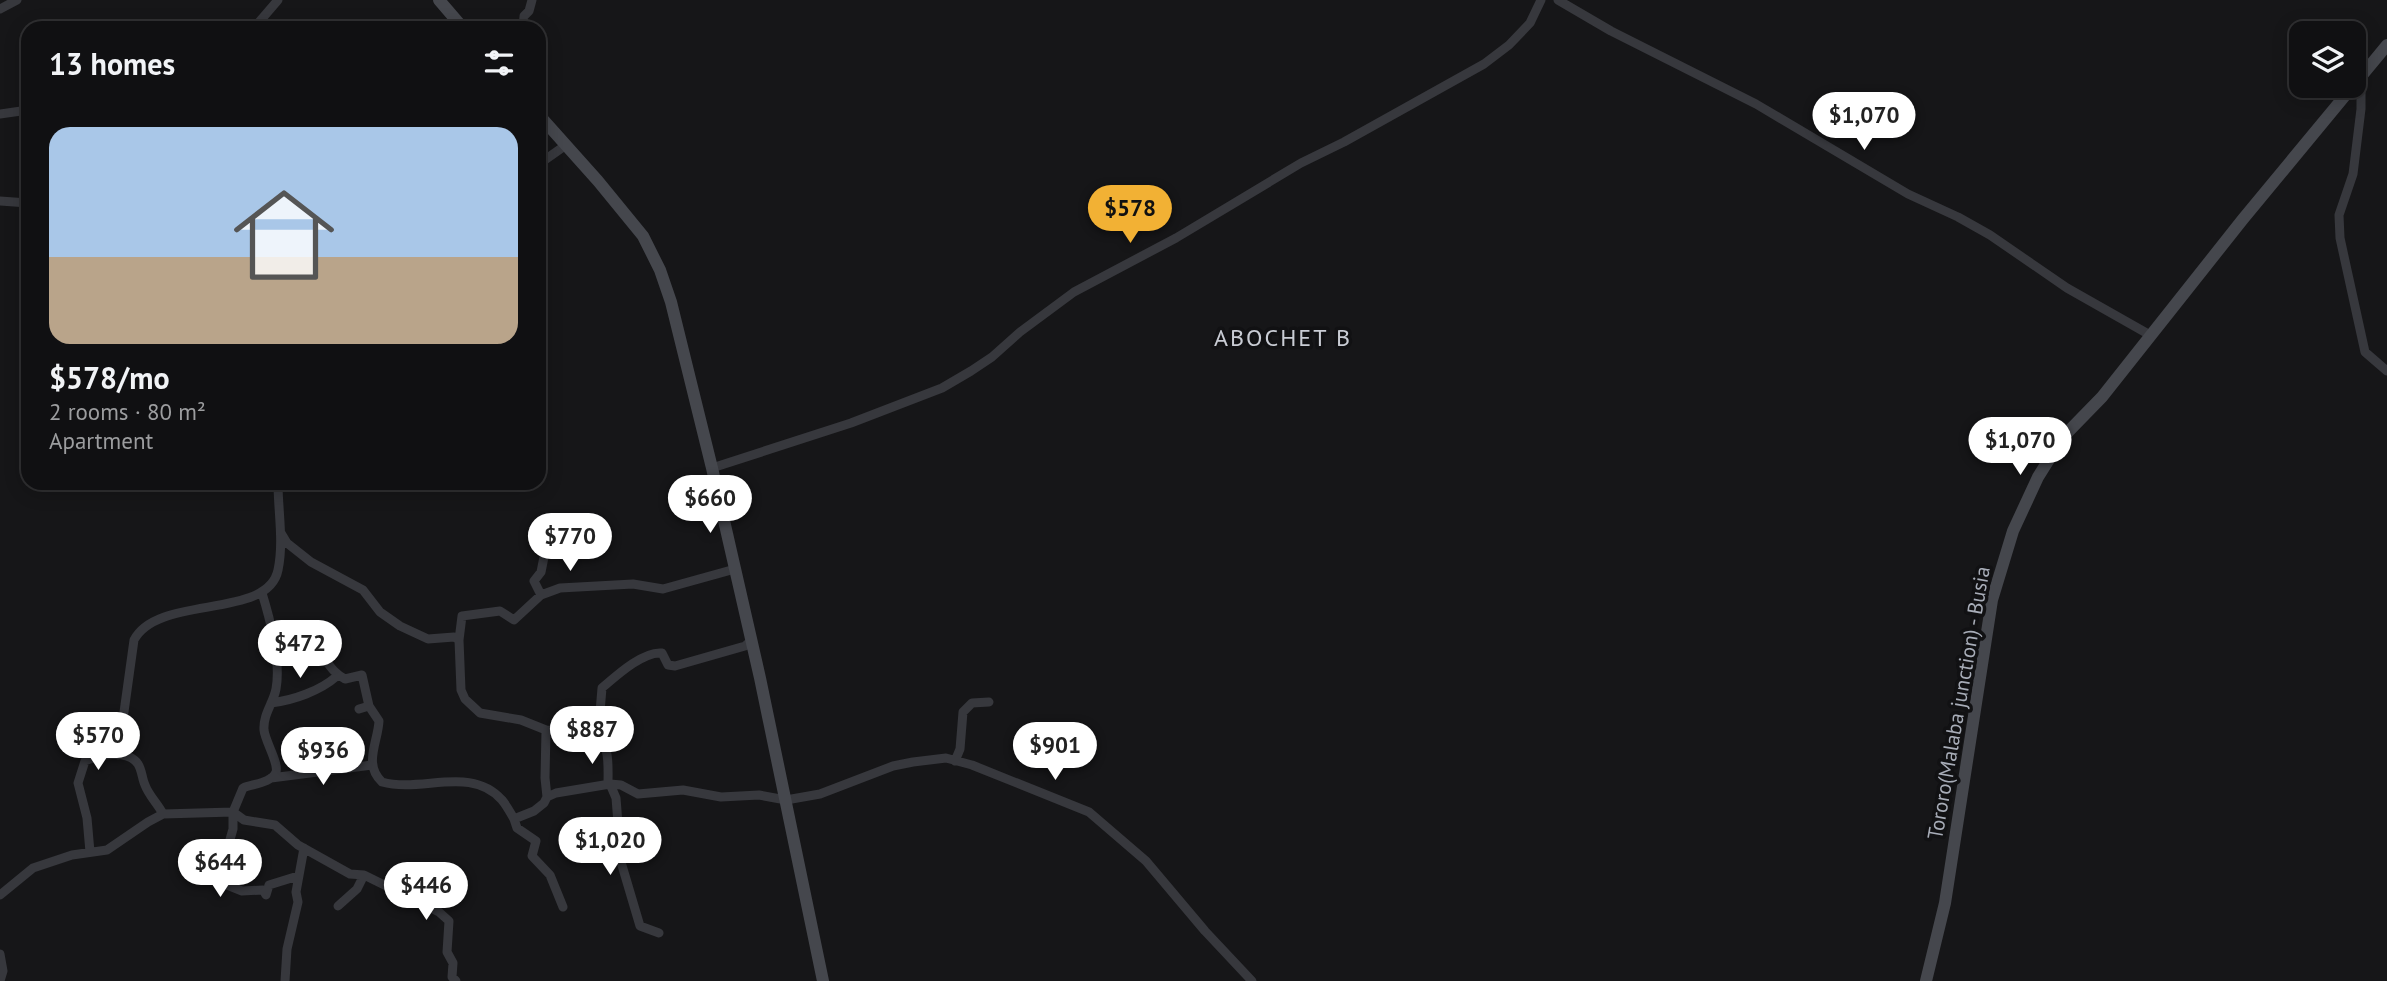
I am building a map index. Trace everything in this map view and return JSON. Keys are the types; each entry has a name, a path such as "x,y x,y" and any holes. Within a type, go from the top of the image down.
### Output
{"main road":[{"path":"439,0 457,21"},
{"name":"Tororo(Malaba junction) - Busia","path":"2366,70 2387,45"},
{"name":"Tororo(Malaba junction) - Busia","path":"1926,981 1945,903 1993,600 2013,531 2038,477 2063,437 2102,397 2343,98"},
{"path":"546,123 629,218 652,250 670,302 712,468 751,641 822,981"}],"street":[{"path":"0,9 16,0"},
{"path":"260,21 278,0"},
{"path":"524,21 532,0"},
{"path":"712,468 851,423 942,388 992,357 1020,332 1074,292 1176,238 1300,163 1344,142 1484,64 1509,46 1530,23 1541,0"},
{"path":"1558,0 1611,31 1756,104 1908,194 1990,235 2067,288 2150,335"},
{"path":"2359,98 2361,109 2353,174 2339,215 2340,238 2365,352 2387,371"},
{"path":"0,114 21,111"},
{"path":"546,159 566,145"},
{"path":"0,201 21,203"},
{"path":"118,755 134,640 138,632 145,626 178,613 257,596 274,582 278,572 280,532 278,490"},
{"path":"280,532 287,542 311,562 363,590 380,612 400,626 428,639 454,637 459,640"},
{"path":"541,595 534,581 541,572 544,557"},
{"path":"659,933 640,926 621,862 616,798 609,784 603,740 598,736 546,730 521,720 480,713 465,699 459,680 462,616 500,611 514,620 541,595 561,588 633,584 663,589 734,569"},
{"path":"262,593 273,642 277,683 264,718 265,742 276,767 271,778"},
{"path":"598,736 602,688 632,664 657,652 662,653 667,665 675,666 732,651 751,641"},
{"path":"273,642 300,642 317,649 337,676 345,680 362,675 364,708 379,721 372,765 378,779 396,786 457,781 475,783 500,798 517,828 536,841 532,856 550,875 563,907"},
{"path":"271,703 284,702 304,694 337,676"},
{"path":"955,761 960,749 963,712 972,703 989,702"},
{"path":"514,819 534,811 547,797 546,730"},
{"path":"90,852 87,818 78,790 80,771 85,761 93,757 118,755 137,762 146,789 163,814"},
{"path":"547,797 609,784 621,785 638,794 683,790 721,797 759,795 786,800 820,794 903,764 946,758 972,765 1089,811 1146,861 1252,981"},
{"path":"298,876 269,885 266,895 263,890 242,891 222,883 230,878 233,871 221,871 233,828 233,812 243,788 271,778 372,765"},
{"path":"0,895 33,868 65,857 114,846 163,814 233,812 244,820 275,825 293,842 350,874 364,875 432,908 449,921 447,952 453,963 452,977 456,981"},
{"path":"285,981 286,949 298,902 296,892 304,848"},
{"path":"338,906 357,889 364,875"},
{"path":"0,954 3,971 0,981"}],"district":[{"name":"ABOCHET B","path":"1283,338"}]}
